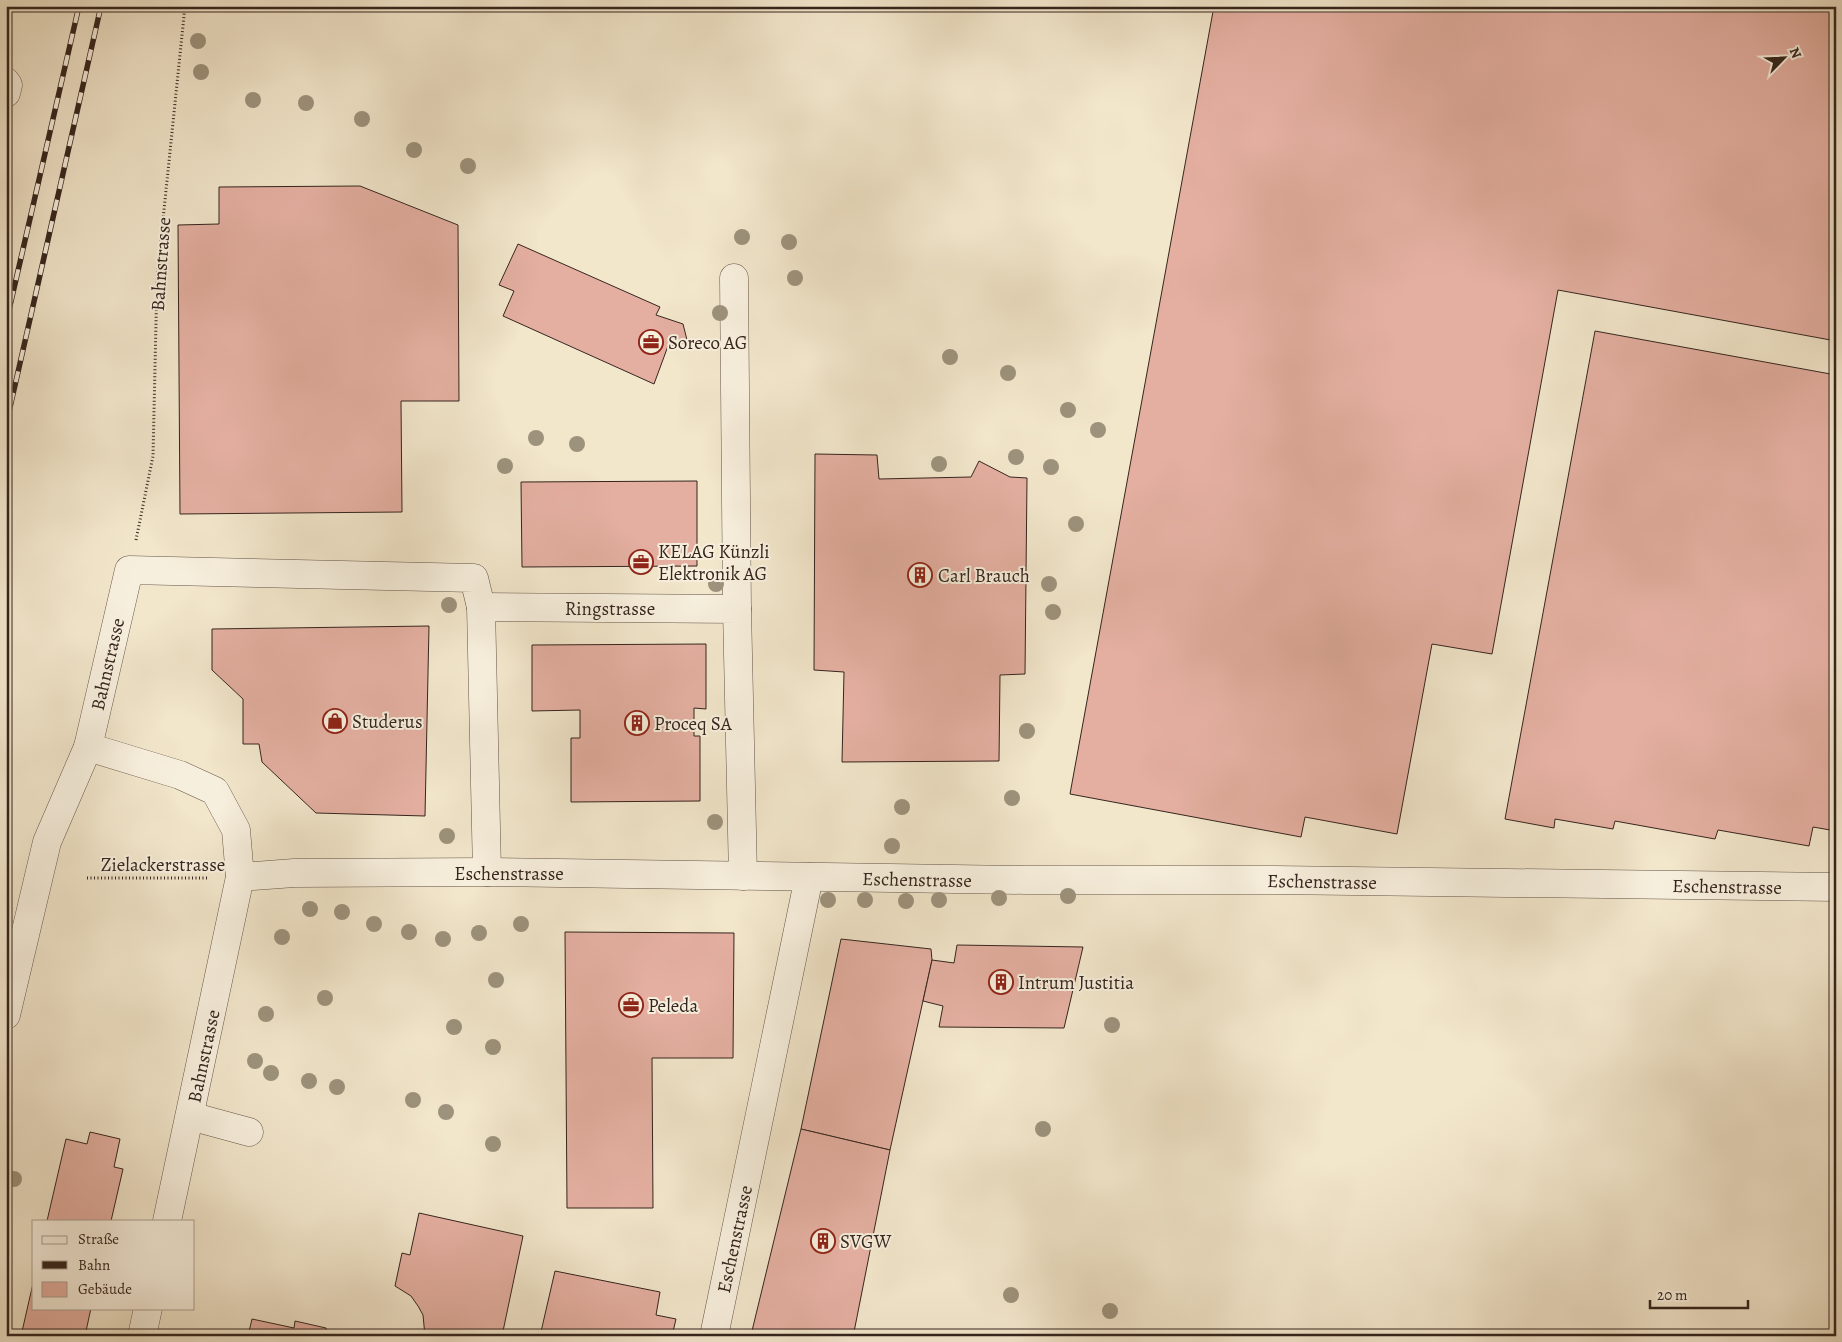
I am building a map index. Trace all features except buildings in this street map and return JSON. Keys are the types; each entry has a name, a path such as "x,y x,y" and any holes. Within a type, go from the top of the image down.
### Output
{"street":[{"path":"6,82 8,85 6,93"},
{"path":"734,278 737,609 743,876"},
{"path":"130,570 474,578 480,607 487,872"},
{"name":"Bahnstrasse","path":"130,570 88,747 180,775 215,790 236,830 240,877 167,1220"},
{"name":"Ringstrasse","path":"480,607 737,609"},
{"path":"6,1015 47,842 88,747"},
{"name":"Eschenstrasse","path":"240,877 294,873 487,872 1026,880 1274,880 1836,887"},
{"name":"Eschenstrasse","path":"714,1336 808,877"},
{"path":"190,1116 250,1132"},
{"path":"142,1336 148,1310"}],"path":[{"name":"Bahnstrasse","path":"130,570 153,456 157,278 185,6"},
{"name":"Zielackerstrasse","path":"87,878 240,877"}],"railway":[{"path":"6,323 79,6"},
{"path":"6,425 101,6"}],"place":[{"name":"Soreco AG","path":"651,342"},
{"name":"KELAG Künzli Elektronik AG","path":"641,562"},
{"name":"Carl Brauch","path":"920,575"},
{"name":"Studerus","path":"335,721"},
{"name":"Proceq SA","path":"637,723"},
{"name":"Intrum Justitia","path":"1001,982"},
{"name":"Peleda","path":"631,1005"},
{"name":"SVGW","path":"823,1241"}]}
